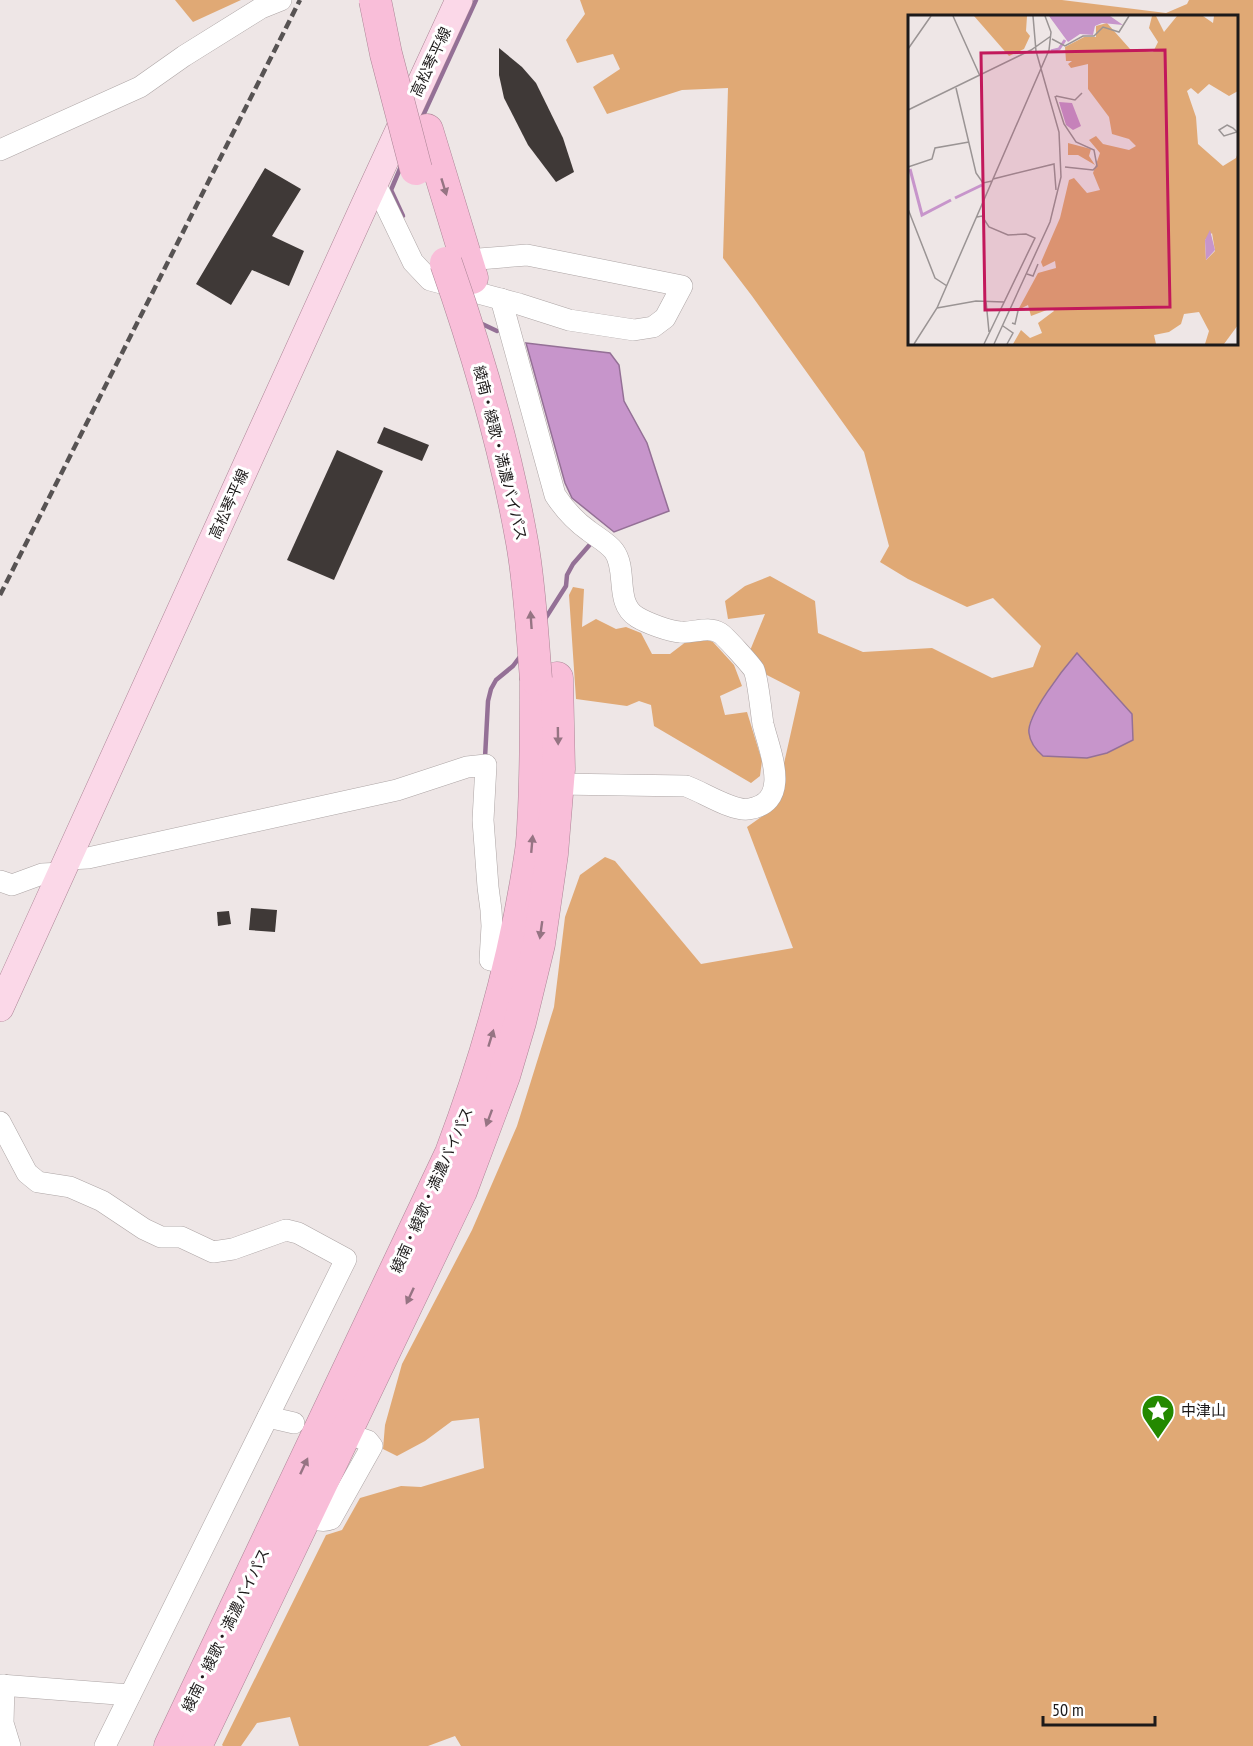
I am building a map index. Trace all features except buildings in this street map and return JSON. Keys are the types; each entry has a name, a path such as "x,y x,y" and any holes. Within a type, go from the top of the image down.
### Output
{"highway":[{"name":"綾南・綾歌・満濃バイパス","path":"375,0 416,169 462,268"},
{"name":"綾南・綾歌・満濃バイパス","path":"296,1509 461,1191 504,1076 520,1022 538,944 552,854 558,784 546,678 522,542 492,410 463,311 462,268 404,44 395,0"},
{"name":"綾南・綾歌・満濃バイパス","path":"192,1745 451,1153 474,1093 511,964 532,849 536,767 546,678"}],"main road":[{"name":"高松琴平線","path":"0,1008 459,0"}],"street":[{"path":"0,150 140,87 251,14 281,0"},
{"path":"375,183 413,262 430,280 569,320 634,330 653,327 665,318 682,286 527,255 479,259 462,268"},
{"path":"501,299 555,495 564,509 614,551 620,564 624,601 635,617 681,633 707,629 720,633 754,671 763,725 775,767 776,783 771,796 762,804 749,809 734,808 686,786 558,784"},
{"path":"0,880 12,885 88,858 397,790 467,767 486,765 483,820 491,918 490,960 511,964"},
{"path":"0,1122 27,1173 38,1182 70,1187 102,1201 144,1229 161,1237 181,1237 213,1252 233,1249 286,1230 298,1233 346,1259 105,1746"},
{"path":"268,1417 294,1423"},
{"path":"296,1509 318,1521 331,1519 372,1446 368,1441 362,1439"},
{"path":"10,1746 3,1723 2,1685 130,1695"}],"shaded area":[{"path":"175,0 241,0 193,22"},
{"path":"580,0 1062,0 1166,13 1187,4 1189,0 1253,0 1253,1746 461,1746 455,1736 428,1746 299,1746 290,1717 257,1723 241,1746 222,1745 326,1535 342,1530 360,1498 401,1486 421,1487 484,1468 479,1418 452,1421 425,1441 397,1456 383,1449 385,1425 402,1364 472,1230 517,1126 554,1007 565,917 580,875 605,857 615,861 701,964 793,948 747,827 774,808 800,692 761,672 749,653 765,614 728,619 725,601 745,586 770,576 815,601 818,633 863,652 932,648 992,678 1033,667 1041,646 993,598 967,607 908,579 880,562 889,546 864,452 723,258 728,88 682,90 607,114 593,87 620,69 613,54 577,63 566,40 585,14","holes":["1077,654 1087,758 1043,756 1035,747 1029,732 1035,711"]},
{"path":"526,343 610,353 619,365 624,401 647,443 669,511 614,532 572,498 565,483"},
{"path":"573,587 584,589 582,627 596,619 616,629 626,627 641,633 652,654 670,654 695,635 713,642 734,665 742,686 720,696 725,715 747,712 762,761 760,776 751,783 654,726 651,705 639,701 627,706 576,699 569,595"},
{"path":"1077,653 1132,714 1133,740 1107,753 1087,758 1043,756 1031,740 1030,725 1047,692"}],"waterway":[{"path":"421,120 476,0"},
{"path":"402,164 391,190 403,216"},
{"path":"478,322 497,331"},
{"path":"545,619 566,586 567,575 573,564 593,541"},
{"path":"485,758 488,701 491,689 496,680 513,666 522,654"}],"railway":[{"path":"0,595 300,0"}],"place":[{"name":"中津山","path":"1158,1440"}]}
